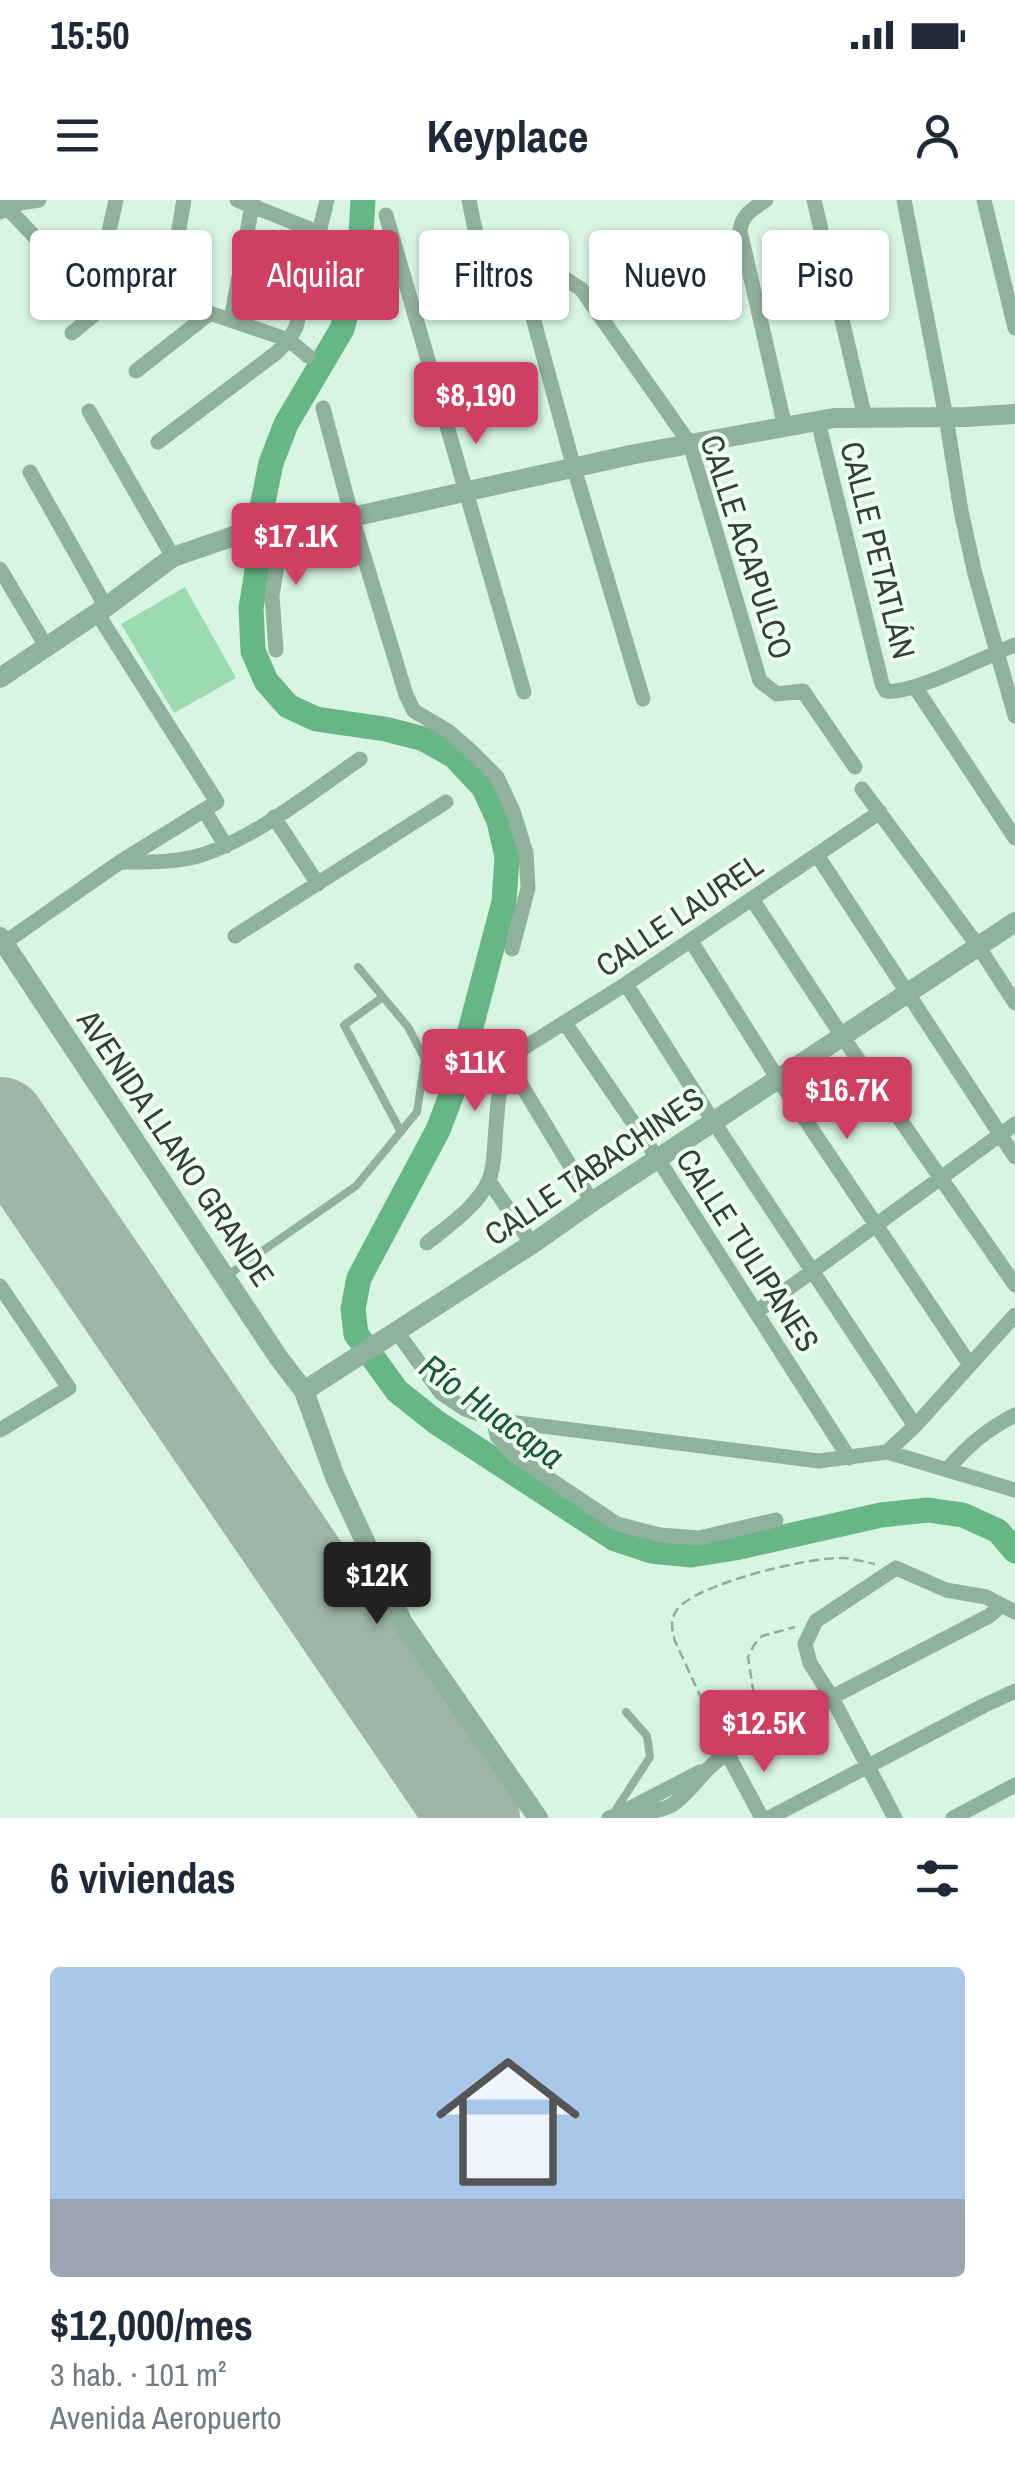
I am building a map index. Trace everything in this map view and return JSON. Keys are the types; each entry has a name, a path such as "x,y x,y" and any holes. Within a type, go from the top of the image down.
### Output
{"street":[{"path":"2,207 38,200"},
{"path":"109,230 116,200"},
{"path":"179,230 184,200"},
{"path":"321,230 326,200"},
{"name":"CALLE ACAPULCO","path":"470,200 478,230"},
{"path":"766,200 746,214 740,231 784,427"},
{"path":"814,200 865,418"},
{"path":"904,200 961,511 1015,716"},
{"path":"984,200 1011,294 1015,328"},
{"path":"231,320 247,202 313,230"},
{"path":"2,207 30,234"},
{"path":"386,215 524,692"},
{"name":"CALLE ACAPULCO","path":"569,281 581,289 690,444 760,681 776,694 803,691 855,768"},
{"path":"212,314 288,340 308,356"},
{"path":"72,333 88,320"},
{"path":"136,371 201,320"},
{"path":"158,442 276,353 298,320"},
{"path":"534,320 642,699"},
{"path":"323,408 406,695 414,711 448,732 497,778 513,811 526,853 528,888 512,948"},
{"path":"90,411 173,557"},
{"path":"0,678 173,557 240,534 352,518 574,468 818,421 1015,414"},
{"name":"CALLE PETATLÁN","path":"818,421 886,691 896,693 915,687 1015,838"},
{"path":"2,940 217,802 102,610 30,472"},
{"path":"276,650 272,596 283,526"},
{"path":"0,569 46,646"},
{"path":"915,687 1015,644"},
{"path":"120,862 169,861 226,846 360,759"},
{"path":"862,788 1015,1003"},
{"path":"236,936 446,802"},
{"path":"204,810 226,846"},
{"name":"CALLE LAUREL","path":"507,1061 880,812"},
{"path":"274,817 318,884"},
{"path":"818,855 1015,1157"},
{"path":"752,899 1015,1285"},
{"name":"CALLE TABACHINES","path":"304,1391 1015,922"},
{"name":"AVENIDA LLANO GRANDE","path":"2,940 304,1391 335,1477 402,1624 538,1818"},
{"path":"691,941 970,1365"},
{"path":"626,984 914,1426"},
{"name":"CALLE TULIPANES","path":"565,1023 658,1159 849,1458"},
{"path":"427,1243 456,1220 489,1181 500,1080 507,1061"},
{"path":"507,1061 592,1202"},
{"path":"756,1312 1015,1124"},
{"path":"489,1181 532,1244"},
{"path":"0,1286 69,1388 0,1430"},
{"path":"887,1452 1015,1314"},
{"path":"393,1334 441,1392 465,1410 494,1420 818,1461 887,1452 1011,1486"},
{"path":"947,1470 966,1447 1015,1415"},
{"path":"494,1420 497,1436 512,1454 617,1524 660,1535 699,1538 776,1520"},
{"path":"894,1818 810,1663 805,1644 809,1632 816,1621 896,1568 946,1590 986,1597 1009,1609"},
{"path":"613,1816 643,1814 670,1806 708,1768 746,1742 1009,1609"},
{"path":"727,1754 765,1818 1015,1691"},
{"path":"953,1818 1015,1785"}],"lane":[{"path":"225,1277 356,1186 417,1112 425,1059 408,1027 358,967"},
{"path":"383,997 344,1026 401,1132"},
{"path":"613,1816 650,1757 647,1736 626,1712"}],"path":[{"path":"727,1754 674,1641 674,1613 686,1600 728,1581 798,1564 842,1558 896,1568"},
{"path":"746,1742 756,1708 748,1658 754,1645 762,1636 816,1621"}],"green space":[{"path":"185,587 236,678 174,713 121,624"}],"waterway":[{"name":"Río Huacapa","path":"363,200 360,251 342,329 286,424 271,463 251,608 253,651 266,681 288,706 316,719 424,739 454,756 484,788 499,821 507,857 504,902 457,1080 438,1130 359,1278 353,1309 356,1334 397,1391 436,1422 615,1539 651,1551 691,1555 881,1515 928,1510 963,1515 998,1531 1015,1551"}],"runway":[{"path":"0,1123 474,1818"}]}
